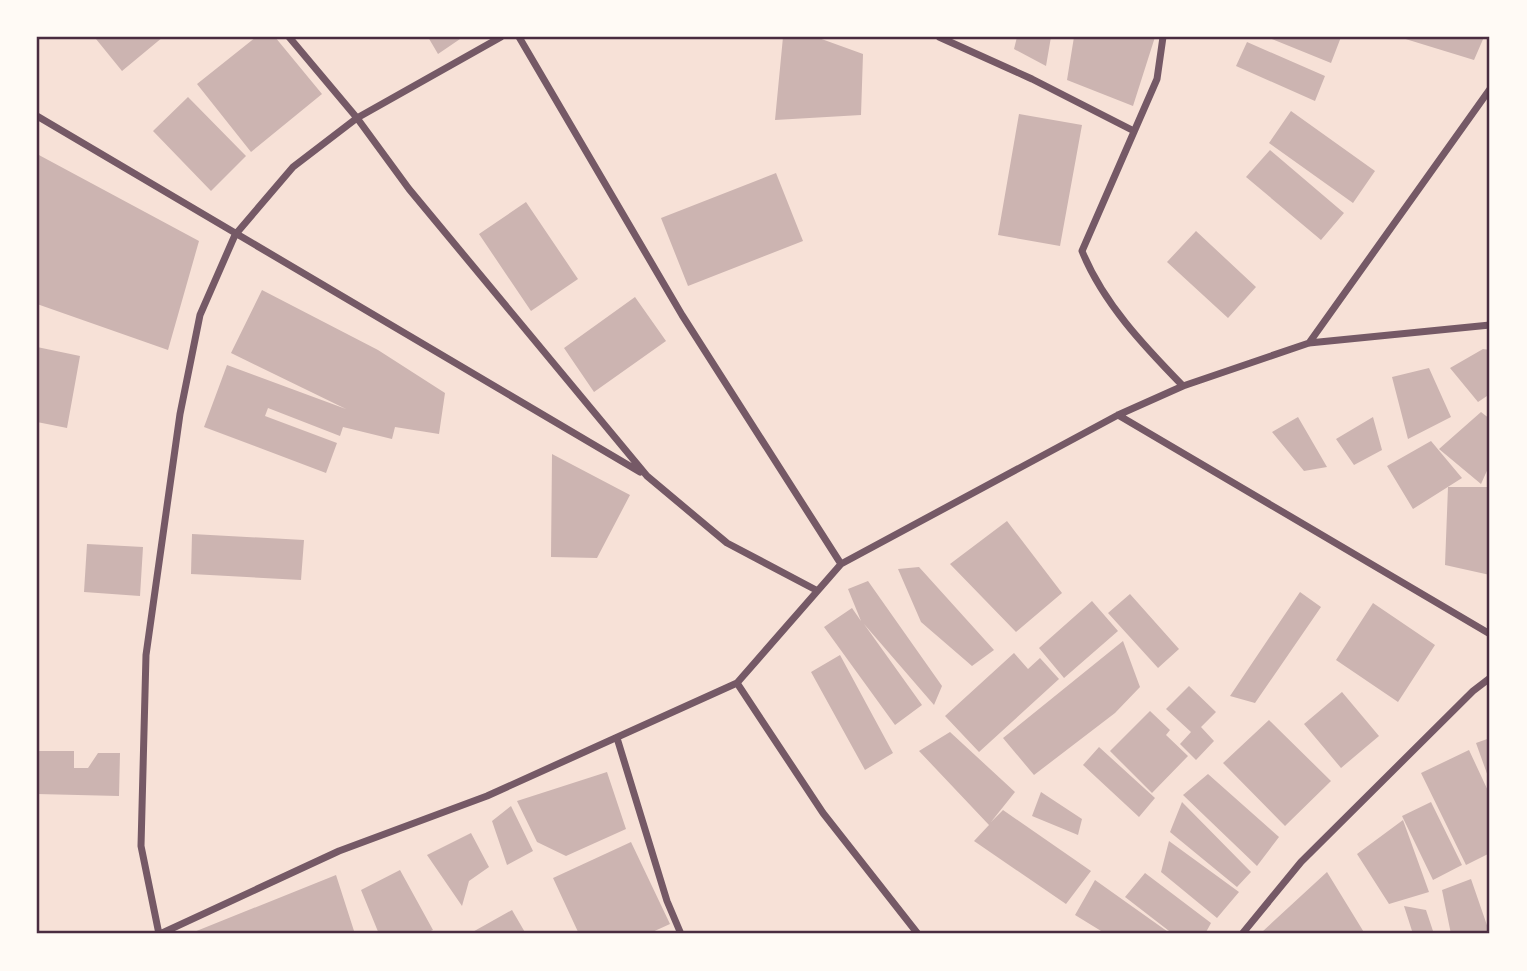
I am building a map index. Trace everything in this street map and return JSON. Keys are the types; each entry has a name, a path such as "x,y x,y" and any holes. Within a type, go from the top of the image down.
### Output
{"street":[{"path":"289,37 357,118 409,190 647,476"},
{"path":"501,37 357,118 293,167 235,235 200,314 180,414 146,655 141,846 159,934 340,851 486,796 737,683 841,564 1118,415 1183,386 1309,344 1490,326"},
{"path":"519,37 682,315 841,564"},
{"path":"939,37 1032,79 1132,130"},
{"path":"1163,37 1157,79 1132,130 1082,251 1091,274 1138,340 1183,386"},
{"path":"1309,344 1490,89"},
{"path":"37,116 647,476 727,543 816,590"},
{"path":"1118,415 1490,634"},
{"path":"1242,934 1301,862 1473,691 1490,678"},
{"path":"737,683 823,813 918,934"},
{"path":"617,738 667,901 681,934"}],"building":[{"path":"163,37 122,71 96,39"},
{"path":"256,37 275,37 322,94 251,152 197,84"},
{"path":"428,37 463,37 438,54"},
{"path":"783,37 816,37 863,54 861,115 775,120"},
{"path":"1017,37 1051,37 1046,66 1014,49"},
{"path":"1074,37 1155,37 1133,106 1067,80"},
{"path":"1267,37 1341,37 1331,63"},
{"path":"1399,37 1484,37 1474,60"},
{"path":"1247,42 1325,76 1315,101 1236,66"},
{"path":"188,97 246,156 211,191 153,131"},
{"path":"1291,111 1375,171 1353,203 1269,143"},
{"path":"1019,114 1082,125 1060,246 998,235"},
{"path":"1270,150 1344,213 1321,240 1246,177"},
{"path":"37,154 199,241 168,350 37,304"},
{"path":"776,173 803,241 688,286 661,218"},
{"path":"526,202 578,279 531,311 479,234"},
{"path":"1196,231 1256,287 1228,318 1167,262"},
{"path":"262,290 378,350 445,393 439,434 395,427 392,439 343,427 340,436 268,408 265,416 337,443 326,473 204,427 227,365 346,409 231,353"},
{"path":"635,297 666,341 594,392 564,348"},
{"path":"37,347 80,356 67,428 37,422"},
{"path":"1483,349 1490,350 1490,394 1478,402 1450,368"},
{"path":"1429,368 1451,417 1408,439 1392,377"},
{"path":"1481,412 1490,419 1490,464 1481,484 1439,449"},
{"path":"1298,417 1327,467 1304,471 1272,432"},
{"path":"1373,417 1382,450 1354,465 1336,439"},
{"path":"1431,441 1462,478 1413,509 1387,466"},
{"path":"552,454 630,495 597,558 551,557"},
{"path":"1448,487 1490,487 1490,575 1445,565"},
{"path":"1007,521 1062,593 1016,632 950,564"},
{"path":"192,534 304,540 301,580 191,574"},
{"path":"87,544 143,547 140,596 84,592"},
{"path":"919,567 994,650 972,666 921,622 898,569"},
{"path":"868,581 942,686 934,705 864,624 922,705 895,725 824,627 852,608 861,621 848,589"},
{"path":"1300,592 1321,607 1255,703 1230,696"},
{"path":"1130,594 1179,649 1158,668 1108,613"},
{"path":"1092,601 1118,631 1064,678 1039,648"},
{"path":"1373,603 1435,645 1398,702 1336,660"},
{"path":"1123,641 1140,687 1115,713 1034,775 1003,738"},
{"path":"1014,653 1028,669 1040,658 1059,679 979,752 945,716"},
{"path":"840,655 893,753 865,770 811,672"},
{"path":"1189,686 1216,712 1201,727 1214,741 1196,760 1180,744 1191,732 1166,709"},
{"path":"1342,692 1379,736 1341,768 1304,724"},
{"path":"1150,711 1170,730 1166,735 1188,756 1152,793 1110,751"},
{"path":"1269,720 1331,781 1285,826 1223,763"},
{"path":"950,732 1015,792 991,822 1003,810 1091,871 1066,904 974,841 989,825 919,751"},
{"path":"1490,738 1490,782 1476,743"},
{"path":"1099,747 1155,798 1139,817 1083,765"},
{"path":"1469,750 1490,795 1490,853 1466,865 1421,773"},
{"path":"37,751 74,751 74,768 88,768 98,753 120,753 119,796 37,794"},
{"path":"607,772 626,829 566,856 537,842 517,801"},
{"path":"1208,774 1279,837 1257,866 1183,795"},
{"path":"1041,792 1082,819 1078,835 1032,816"},
{"path":"1182,802 1251,872 1237,887 1170,832"},
{"path":"1431,802 1462,865 1433,880 1402,816"},
{"path":"511,806 533,851 507,865 492,821"},
{"path":"1403,820 1429,892 1389,904 1357,854"},
{"path":"471,833 489,867 469,881 462,906 427,855"},
{"path":"1169,841 1239,892 1217,918 1161,872"},
{"path":"631,842 670,924 648,934 579,934 553,878"},
{"path":"400,870 433,930 424,934 379,934 361,890"},
{"path":"1327,872 1365,934 1263,934 1262,932"},
{"path":"1145,873 1211,923 1205,934 1173,934 1125,897"},
{"path":"336,875 355,934 189,934"},
{"path":"1471,879 1490,934 1451,934 1442,890"},
{"path":"1095,880 1171,934 1106,934 1075,915"},
{"path":"1404,906 1426,910 1434,934 1413,934"},
{"path":"512,910 526,934 469,934"}]}
